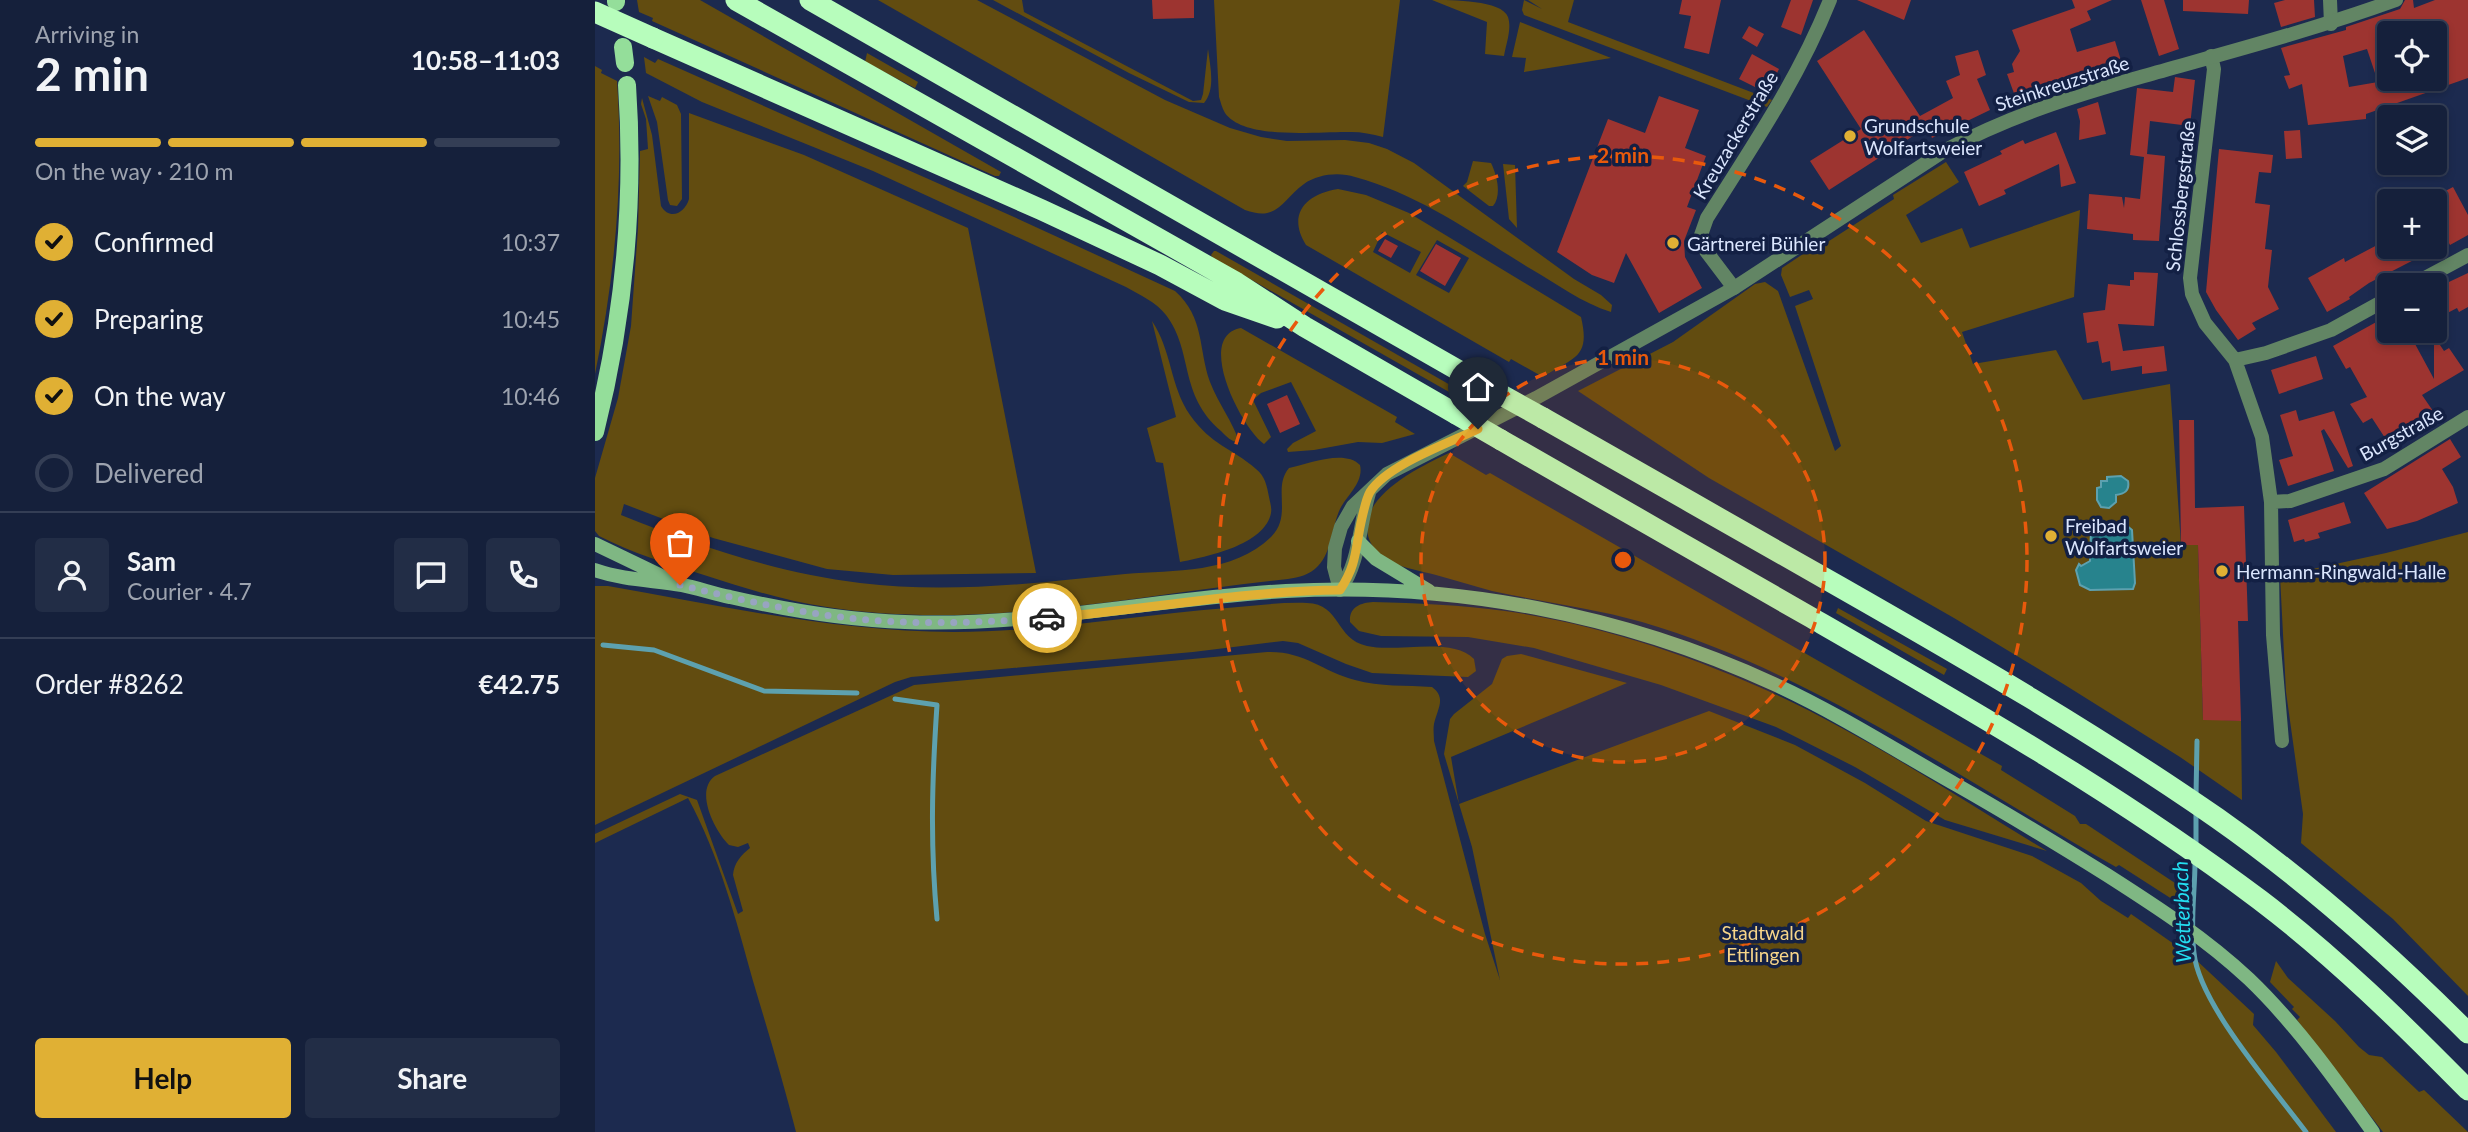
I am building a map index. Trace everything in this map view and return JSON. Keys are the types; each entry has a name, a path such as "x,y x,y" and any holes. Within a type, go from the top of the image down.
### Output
{"highway":[{"path":"736,0 1237,283 1305,327 1874,654 2038,751 2154,824 2261,901 2355,980 2468,1090"},
{"path":"810,0 1958,656 2118,752 2275,861 2372,942 2468,1033"},
{"path":"595,12 1042,210 1160,265 1225,300 1305,327"}],"main road":[{"path":"595,432 614,349 627,252 630,137 627,85"},
{"path":"1358,541 1376,559 1433,594"},
{"path":"595,544 680,585"},
{"path":"595,571 629,580 680,585 767,605 840,617 929,623 1044,618 1288,591 1433,594 1509,602 1590,619 1675,644 1748,672 1847,721 1998,809 2186,926 2251,981 2277,1009 2322,1063 2373,1132"}],"street":[{"name":"Kreuzackerstraße","path":"1734,288 1706,251 1701,235 1707,218 1773,114 1818,30 1830,0"},
{"path":"2330,0 2331,24"},
{"name":"Steinkreuzstraße","path":"1340,590 1333,567 1341,527 1353,506 1387,474 1517,408 1734,288 1940,154 1980,131 2051,103 2331,24 2396,0"},
{"name":"Schlossbergstraße","path":"2211,57 2214,69 2190,278 2192,294 2205,323 2235,360 2263,437 2271,502 2273,635 2282,741"},
{"path":"2434,273 2468,254"},
{"path":"2235,360 2266,353 2331,330 2377,305"},
{"name":"Burgstraße","path":"2271,502 2290,501 2384,469 2468,417"},
{"path":"1340,590 1354,567 1361,519 1369,493"}],"green space":[{"path":"637,0 700,0 1001,172 999,176 995,176 652,21 653,18 639,12"},
{"path":"878,0 977,0 1165,100 1230,128 1287,141 1345,140 1387,149 1414,163 1574,279 1601,295 1612,305 1611,312 1570,293 1468,229 1424,205 1379,184 1349,175 1336,174 1316,178 1304,184 1279,208 1272,211 1256,213 1245,210"},
{"path":"993,0 1022,0 1024,12 1193,101 1201,100 1203,94 1208,49 1211,77 1208,97 1204,103 1189,102"},
{"path":"1214,0 1400,0 1383,137 1355,132 1284,133 1249,128 1235,122 1225,113 1219,97"},
{"path":"1432,0 1475,2 1504,11 1509,26 1504,56 1485,54 1487,22"},
{"path":"1524,0 1542,9 1528,0 1574,0 1568,22 1772,100 1767,107 1524,15"},
{"path":"1520,22 1611,58 1524,72 1526,58 1512,57"},
{"path":"867,53 918,82 915,88 865,62"},
{"path":"644,57 655,63 658,59 1175,291 1185,301 1196,323 1210,382 1239,442 1229,439 1207,417 1192,388 1175,329 1162,310 1147,299 873,171 702,102 646,73"},
{"path":"595,66 602,70 601,73 617,81 619,155 613,264 595,374"},
{"path":"648,96 660,101 662,97 677,105 681,114 682,199 677,206 670,205 668,200 657,122"},
{"path":"642,98 652,135 661,206 669,213 681,211 689,199 689,113 804,155 968,228 1036,573 893,575 827,569 713,538 624,504 621,515 739,557 799,573 860,583 926,588 1026,584 1202,568 1239,558 1256,549 1277,529 1282,511 1282,484 1289,468 1326,459 1353,460 1360,465 1360,477 1340,509 1323,560 1311,572 1292,578 1058,608 942,615 827,607 765,594 650,558 599,536 595,531 595,478 618,398 631,326 640,151 648,149"},
{"path":"1473,161 1491,163 1498,191 1493,206 1489,206 1463,186 1467,182"},
{"path":"1946,162 1959,182 1906,215 1921,243 1962,228 1970,248 2080,210 2074,297 1962,332 1973,364 2056,350 2083,400 2170,384 2181,545 2198,545 2203,719 2241,721 2242,800 2180,757 2065,685 1954,618 1709,478 1578,391 1673,342 1755,284 1765,282 1778,291 1835,451 1841,446 1795,306 1813,299 1809,290 1790,297 1781,275 1782,268 1809,250 1812,252 1894,199 1893,195"},
{"path":"1503,164 1515,165 1517,228 1509,219"},
{"path":"1338,189 1366,195 1409,213 1581,317 1581,349 1571,360 1543,377 1511,359 1509,362 1306,245 1298,224 1299,215 1308,201","holes":["1382,232 1421,252 1410,273 1373,252","1437,240 1469,258 1449,293 1416,275"]},
{"path":"1214,251 1480,402 1473,405 1465,401 1213,258 1211,255"},
{"path":"1152,321 1164,344 1178,392 1190,415 1214,440 1259,472 1264,478 1271,507 1266,524 1246,541 1219,553 1180,562 1163,463 1156,462 1147,428 1176,417"},
{"path":"1241,328 1397,417 1395,422 1415,434 1382,443 1358,442 1288,452 1287,449 1293,443 1316,431 1291,382 1261,393 1253,400 1271,437 1264,444 1245,421 1235,403 1222,364 1222,347 1228,335"},
{"path":"1449,453 1486,475 1490,473 2002,766 2001,770 2075,816 2080,824 2086,824 2181,887 2175,901 2119,865 2116,867 1886,731 1767,670 1642,622 1492,591 1387,560 1378,553 1369,539 1367,524 1372,510 1393,485 1422,466"},
{"path":"2468,532 2468,996 2393,919 2301,843 2303,814 2286,692 2280,576"},
{"path":"595,586 823,623 910,631 1022,629 1193,611 1307,603 1326,609 1357,642 1379,648 1452,648 1474,659 1476,671 1468,677 1372,673 1298,643 1283,641 1193,652 911,677 895,682 595,825"},
{"path":"1373,602 1472,607 1540,617 1610,633 1712,667 1777,695 1846,730 2047,851 1945,820 1855,767 1776,727 1661,685 1534,648 1468,637 1381,636 1359,631 1350,622 1351,613 1360,605"},
{"path":"1838,608 1947,669 1944,675 1836,613"},
{"name":"Stadtwald Ettlingen","path":"1267,652 1303,658 1343,676 1364,682 1432,687 1437,691 1440,704 1434,726 1434,741 1485,934 1500,980 1472,847 1459,804 1709,711 1795,745 1865,783 1926,821 2032,856 2081,883 2101,901 2128,918 2131,914 2194,958 2254,1014 2253,1025 2336,1132 796,1132 726,888 709,842 688,798 595,843 595,834 680,794 697,800 738,914 743,911 733,875 738,860 750,848 748,843 738,847 729,845 713,821 706,791 715,776 914,685"},
{"path":"1521,654 1627,683 1451,757 1459,804 1444,754 1450,719 1492,684 1502,659"},
{"path":"2276,961 2288,978 2359,1047 2369,1055 2382,1057 2419,1092 2424,1090 2468,1132 2383,1132 2297,1020 2300,1017 2292,1009 2294,1007 2270,982"}],"shaded area":[{"path":"2121,476 2128,481 2127,490 2116,495 2116,502 2109,508 2101,507 2097,500 2097,488 2101,487 2101,481 2107,481 2107,477"},
{"path":"2126,525 2132,530 2135,583 2133,589 2090,590 2080,585 2076,570 2079,564 2081,566 2090,561 2091,529"}],"building":[{"path":"1152,0 1194,0 1194,18 1153,19"},
{"path":"1682,0 1721,0 1709,54 1684,48 1691,16 1679,14"},
{"path":"1791,0 1813,0 1801,35 1781,27"},
{"path":"1857,0 1911,0 1904,20"},
{"path":"2072,0 2112,0 2087,11 2091,20 2070,29 2077,52 2115,41 2123,67 2051,88 2049,85 2016,99 2007,74 2014,72 2012,64 2020,51 2012,30 2075,8"},
{"path":"2141,0 2164,0 2179,49 2159,56"},
{"path":"2183,0 2249,0 2248,14 2183,11"},
{"path":"2285,0 2314,0 2315,17 2281,27 2274,3"},
{"path":"2405,0 2413,0 2414,8 2435,0 2468,0 2468,78 2447,85 2447,21 2377,21 2377,79 2367,49 2343,56 2349,87 2377,82 2377,91 2431,91 2392,105 2377,105 2377,110 2366,114 2366,119 2308,125 2302,84 2289,89 2284,76 2290,75 2281,48 2346,30 2346,27 2400,9"},
{"path":"1749,26 1764,34 1757,47 1742,38"},
{"path":"1864,30 1920,116 1953,98 1946,81 1960,75 1955,56 1978,50 1986,75 1977,79 1990,110 1932,138 1927,127 1829,190 1810,161 1861,129 1817,61"},
{"path":"1752,54 1779,69 1767,93 1739,79"},
{"path":"2175,77 2195,80 2190,126 2150,121 2147,154 2165,156 2159,241 2133,240 2133,234 2087,229 2089,194 2122,197 2124,208 2125,197 2140,199 2144,157 2130,155 2137,88 2173,92"},
{"path":"1659,96 1699,110 1685,148 1706,156 1687,207 1696,210 1684,241 1685,257 1702,288 1659,313 1626,253 1614,283 1592,275 1557,252 1608,119 1645,133"},
{"path":"2098,102 2106,134 2079,140 2080,121 2077,109"},
{"path":"2300,130 2302,158 2286,159 2284,131"},
{"path":"2056,132 2076,183 2061,187 2059,164 2004,190 2006,194 1979,206 1964,172 2002,154 2000,151 2023,140 2025,144"},
{"path":"2219,149 2273,155 2271,173 2259,172 2255,203 2270,205 2265,249 2272,250 2268,287 2279,309 2252,323 2256,329 2238,340 2206,292"},
{"path":"2453,187 2468,215 2468,235 2450,245 2447,239 2447,190"},
{"path":"1385,239 1398,246 1391,258 1378,251"},
{"path":"1436,244 1461,258 1445,286 1420,271"},
{"path":"2377,245 2377,259 2416,259 2388,273 2377,273 2377,279 2327,312 2308,278 2344,258 2345,262"},
{"path":"2134,272 2158,273 2154,326 2118,324 2123,351 2164,346 2167,371 2142,374 2142,366 2111,371 2110,361 2102,363 2098,341 2087,343 2083,313 2105,310 2108,284 2130,286 2130,280 2134,280"},
{"path":"2468,273 2468,307 2459,312 2457,308 2447,313 2447,283"},
{"path":"2377,322 2377,343 2414,343 2434,379 2434,343 2439,343 2444,351 2449,348 2464,370 2422,395 2433,411 2387,441 2372,418 2363,423 2350,404 2367,397 2350,367 2346,369 2333,346"},
{"path":"2316,356 2323,379 2279,394 2271,370"},
{"path":"1287,395 1300,424 1280,433 1267,404"},
{"path":"2296,410 2299,421 2334,411 2353,466 2348,468 2324,429 2321,431 2334,471 2288,486 2279,460 2293,456 2280,415"},
{"path":"2179,420 2194,420 2195,508 2244,506 2248,621 2238,621 2241,721 2203,720 2198,545 2181,545"},
{"path":"2450,439 2461,457 2442,469 2453,487 2458,503 2417,521 2387,529 2364,493"},
{"path":"2344,502 2351,523 2318,533 2320,538 2294,542 2288,520"}],"waterway":[{"path":"603,645 654,650 764,691 857,693"},
{"path":"895,699 937,705 933,812 937,919"},
{"name":"Wetterbach","path":"2196,796 2197,741"},
{"name":"Wetterbach","path":"2196,809 2196,845"},
{"name":"Wetterbach","path":"2195,862 2192,930 2199,974 2223,1021 2306,1132"}],"way so far":[{"path":"680,585 767,605 869,620 974,623 1047,618"}],"place":[{"name":"Grundschule Wolfartsweier","path":"1850,136"},
{"name":"Gärtnerei Bühler","path":"1673,243"},
{"name":"Freibad Wolfartsweier","path":"2051,536"},
{"name":"Hermann-Ringwald-Halle","path":"2222,571"}],"route":[{"path":"1047,618 1228,596 1340,590 1354,567 1361,519 1369,493 1387,474 1478,429"}]}
